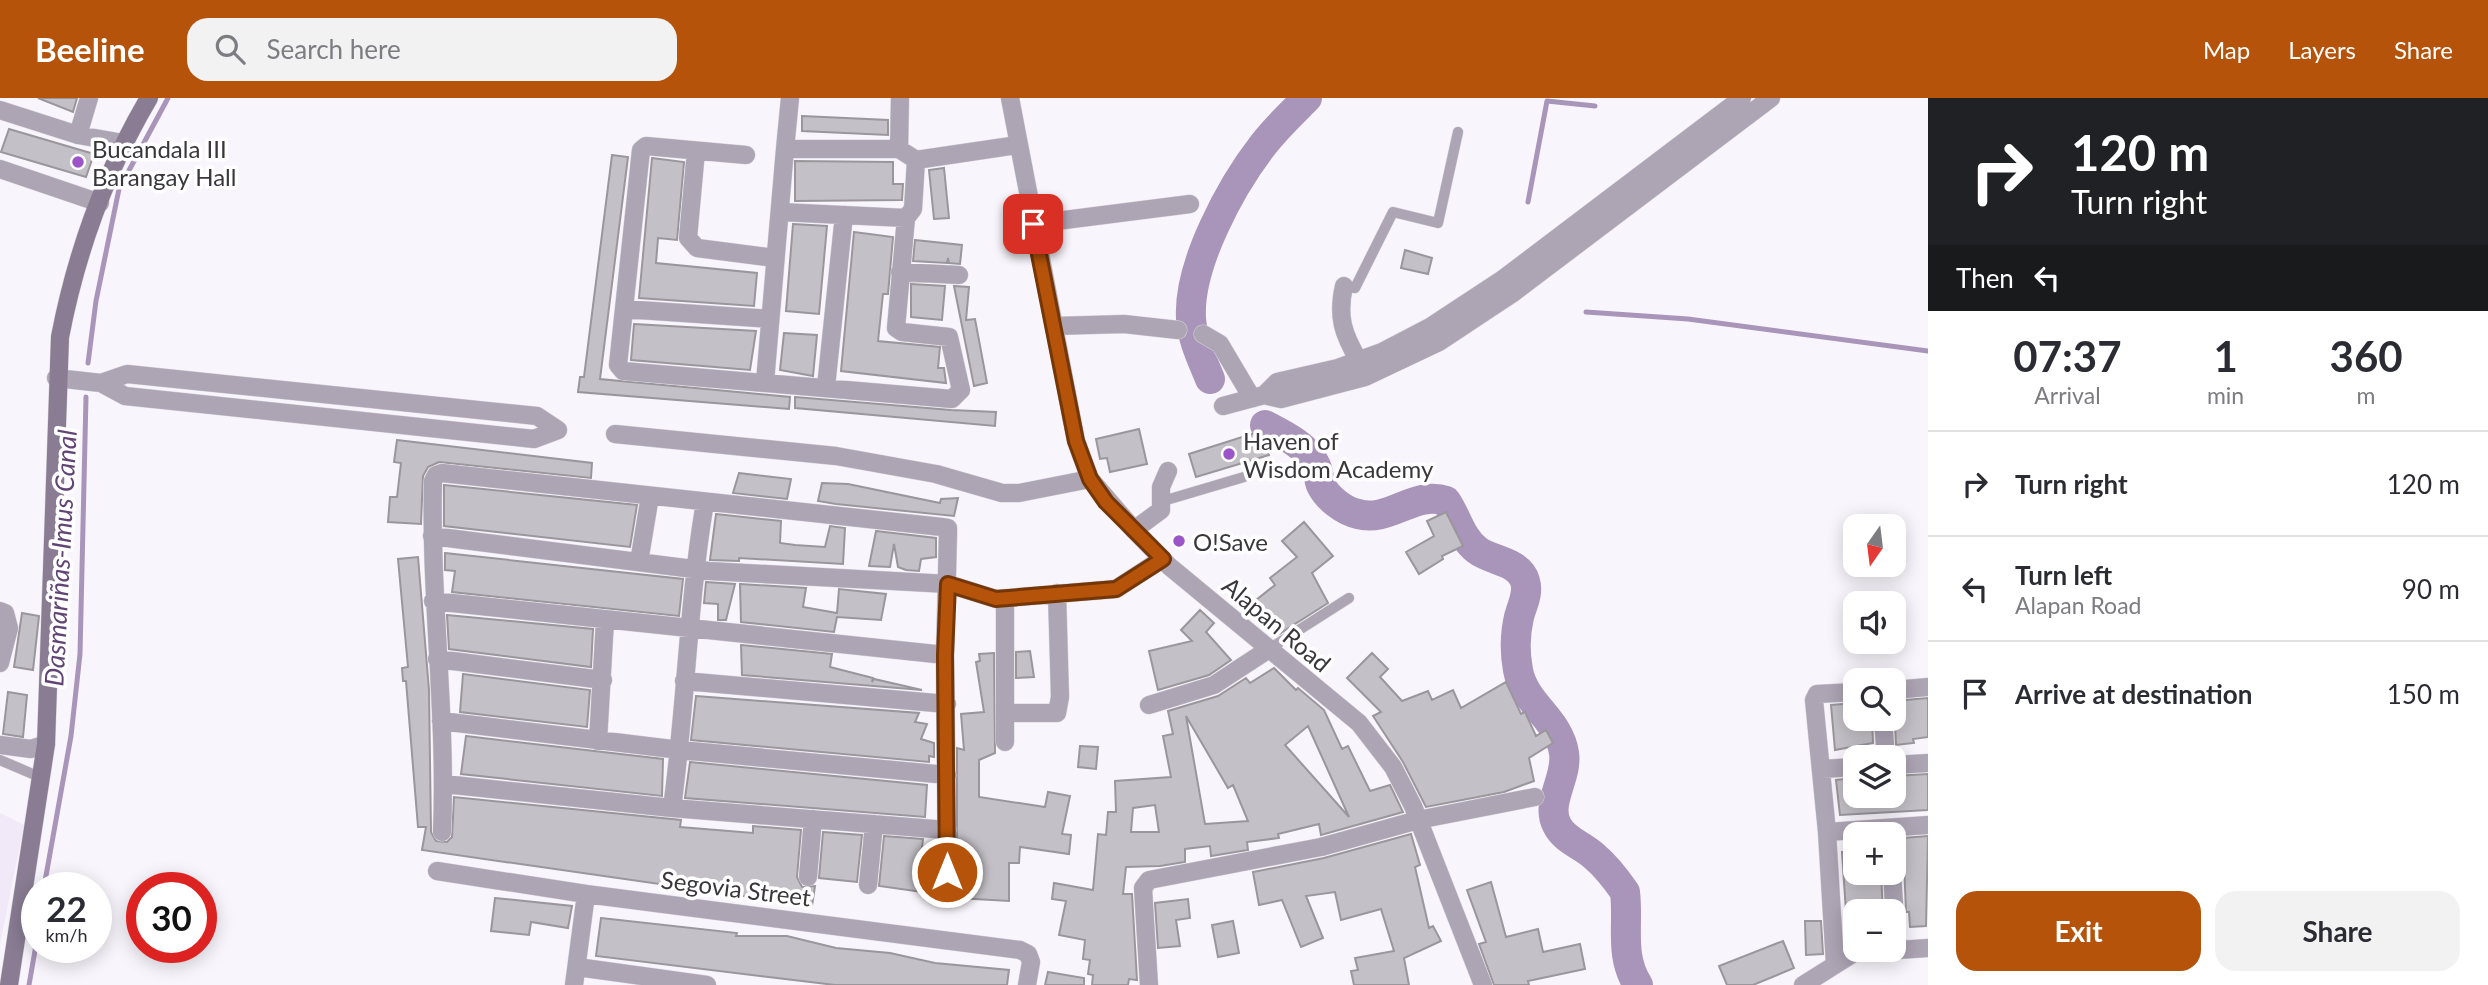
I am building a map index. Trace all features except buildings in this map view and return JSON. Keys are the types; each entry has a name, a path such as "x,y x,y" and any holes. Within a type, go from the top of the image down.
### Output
{"main road":[{"path":"9,985 47,744 54,575 56,378 67,301 123,143 149,98"}],"street":[{"path":"78,135 89,98"},
{"path":"765,382 790,98 782,98"},
{"path":"899,149 900,98"},
{"name":"Alapan Road","path":"1010,98 1076,441 1081,481 1163,559 1359,723 1393,767 1418,820 1483,985"},
{"path":"1223,406 1258,396 1277,382 1359,361 1430,327 1466,304 1742,98"},
{"path":"1203,334 1220,344 1258,396 1281,399 1365,377 1438,342 1513,293 1770,98"},
{"path":"8,107 78,135 123,143"},
{"path":"785,149 899,149 916,160 1018,145"},
{"path":"746,155 646,146 638,154 618,365 622,371 952,399 958,396 961,390 949,337 902,332 896,328 906,218 913,209 916,160"},
{"path":"696,151 688,238 691,244 696,248 775,258"},
{"path":"0,169 100,203"},
{"path":"1033,224 1190,204"},
{"path":"779,212 906,218"},
{"path":"826,387 844,215"},
{"path":"900,272 959,275"},
{"path":"1344,286 1340,304 1341,328 1359,361"},
{"path":"624,309 770,319"},
{"path":"1054,326 1125,324 1178,330"},
{"path":"56,378 102,383 125,396 534,439 558,430 537,416 127,374 102,383"},
{"path":"615,434 861,460 936,474 1002,493 1018,493 1081,481"},
{"path":"1134,530 1161,510 1161,487 1168,471"},
{"path":"442,832 442,721 433,601 433,481 436,475 442,473 947,528 947,893"},
{"path":"639,562 650,496"},
{"path":"672,808 680,750 694,569 705,502"},
{"path":"432,536 694,569 948,584 996,599 1116,589 1163,559"},
{"path":"1006,713 1057,713 1060,696 1057,593"},
{"path":"1005,599 1005,742"},
{"path":"433,601 945,655"},
{"path":"0,611 5,613 9,628 0,663"},
{"path":"598,740 605,620"},
{"path":"1149,705 1214,685 1269,649"},
{"path":"437,659 603,680"},
{"path":"684,681 947,704"},
{"path":"1906,689 1928,687"},
{"path":"1835,965 1815,697 1817,694 1843,693"},
{"path":"442,721 680,750 947,775"},
{"path":"0,744 31,750 47,744"},
{"path":"1906,764 1928,763"},
{"path":"1822,769 1843,768"},
{"path":"444,784 672,808 947,830"},
{"path":"1149,985 1143,888 1149,880 1321,847 1418,820 1535,797"},
{"path":"808,877 813,819"},
{"path":"868,885 874,824"},
{"path":"1906,828 1928,825"},
{"path":"1827,832 1843,832"},
{"name":"Segovia Street","path":"437,871 586,894 1020,950 1028,954 1031,962 1027,985"},
{"path":"586,894 575,976 707,985"},
{"path":"1906,949 1928,948"},
{"path":"1803,985 1843,960"}],"lane":[{"path":"1344,286 1355,289 1393,212 1438,223 1458,132"},
{"path":"1163,501 1244,477"},
{"path":"1269,649 1349,597"},
{"path":"0,760 42,778"}],"shaded area":[{"path":"0,813 24,825 0,944"}],"waterway":[{"name":"Dasmariñas-Imus Canal","path":"88,363 96,301 119,189 168,98"},
{"path":"1210,379 1192,326 1192,297 1196,274 1214,227 1238,182 1263,145 1307,98"},
{"path":"1528,202 1547,101 1595,106"},
{"path":"1586,312 1688,319 1928,351"},
{"name":"Dasmariñas-Imus Canal","path":"47,872 71,736 80,654 86,397"},
{"path":"1265,425 1306,451 1316,466 1324,490 1342,507 1369,516 1424,500 1446,501 1463,533 1477,550 1511,565 1522,574 1526,590 1517,630 1518,670 1527,693 1556,730 1564,753 1554,817 1564,835 1598,860 1625,892 1627,951 1632,974 1638,985"},
{"name":"Dasmariñas-Imus Canal","path":"29,985 33,963"}],"place":[{"name":"Bucandala III Barangay Hall","path":"78,162"},
{"name":"Haven of Wisdom Academy","path":"1229,454"},
{"name":"O!Save","path":"1179,541"}],"route":[{"path":"947,872 945,655 948,584 996,599 1116,589 1163,559 1106,502 1090,479 1076,441 1033,224"}]}
